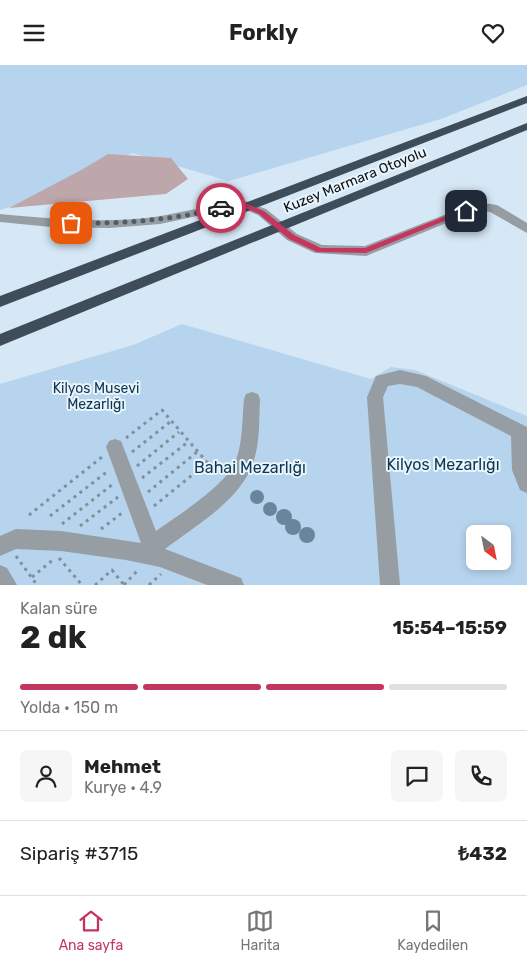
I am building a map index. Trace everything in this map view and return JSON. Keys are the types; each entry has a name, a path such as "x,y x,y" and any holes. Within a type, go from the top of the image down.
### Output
{"highway":[{"name":"Kuzey Marmara Otoyolu","path":"0,302 527,99"},
{"name":"Kuzey Marmara Otoyolu","path":"0,340 527,126"}],"lane":[{"path":"0,218 51,223 110,224 160,220 240,203 262,213 292,237 320,250 366,251 478,206 492,208 527,229"},
{"path":"390,585 375,397 382,381 400,377 420,381 523,433 521,470 527,484"},
{"path":"154,552 226,489 242,468 249,441 252,399"},
{"path":"115,447 154,552"},
{"path":"4,544 16,539 61,541 154,552 234,585"},
{"path":"0,575 7,585"}],"path":[{"path":"141,516 207,463"},
{"path":"4,544 38,585"},
{"path":"32,577 57,556 82,585"},
{"path":"95,585 112,570 124,585"}],"green space":[{"path":"0,65 527,65 527,85 441,119 229,181 132,153 56,193 0,210"},
{"name":"Bahai Mezarlığı","path":"182,324 371,379 391,367 415,370 527,416 527,585 0,585 0,384 133,345"}],"building":[{"path":"108,154 171,158 188,179 166,194 9,208 83,169"}],"way so far":[{"path":"71,223 110,224 160,220 221,208"}],"route":[{"path":"221,208 240,203 262,213 292,237 320,250 366,251 466,211"}],"park label":[{"name":"Kilyos Musevi Mezarlığı","path":"96,396"},
{"name":"Kilyos Mezarlığı","path":"443,464"}]}
